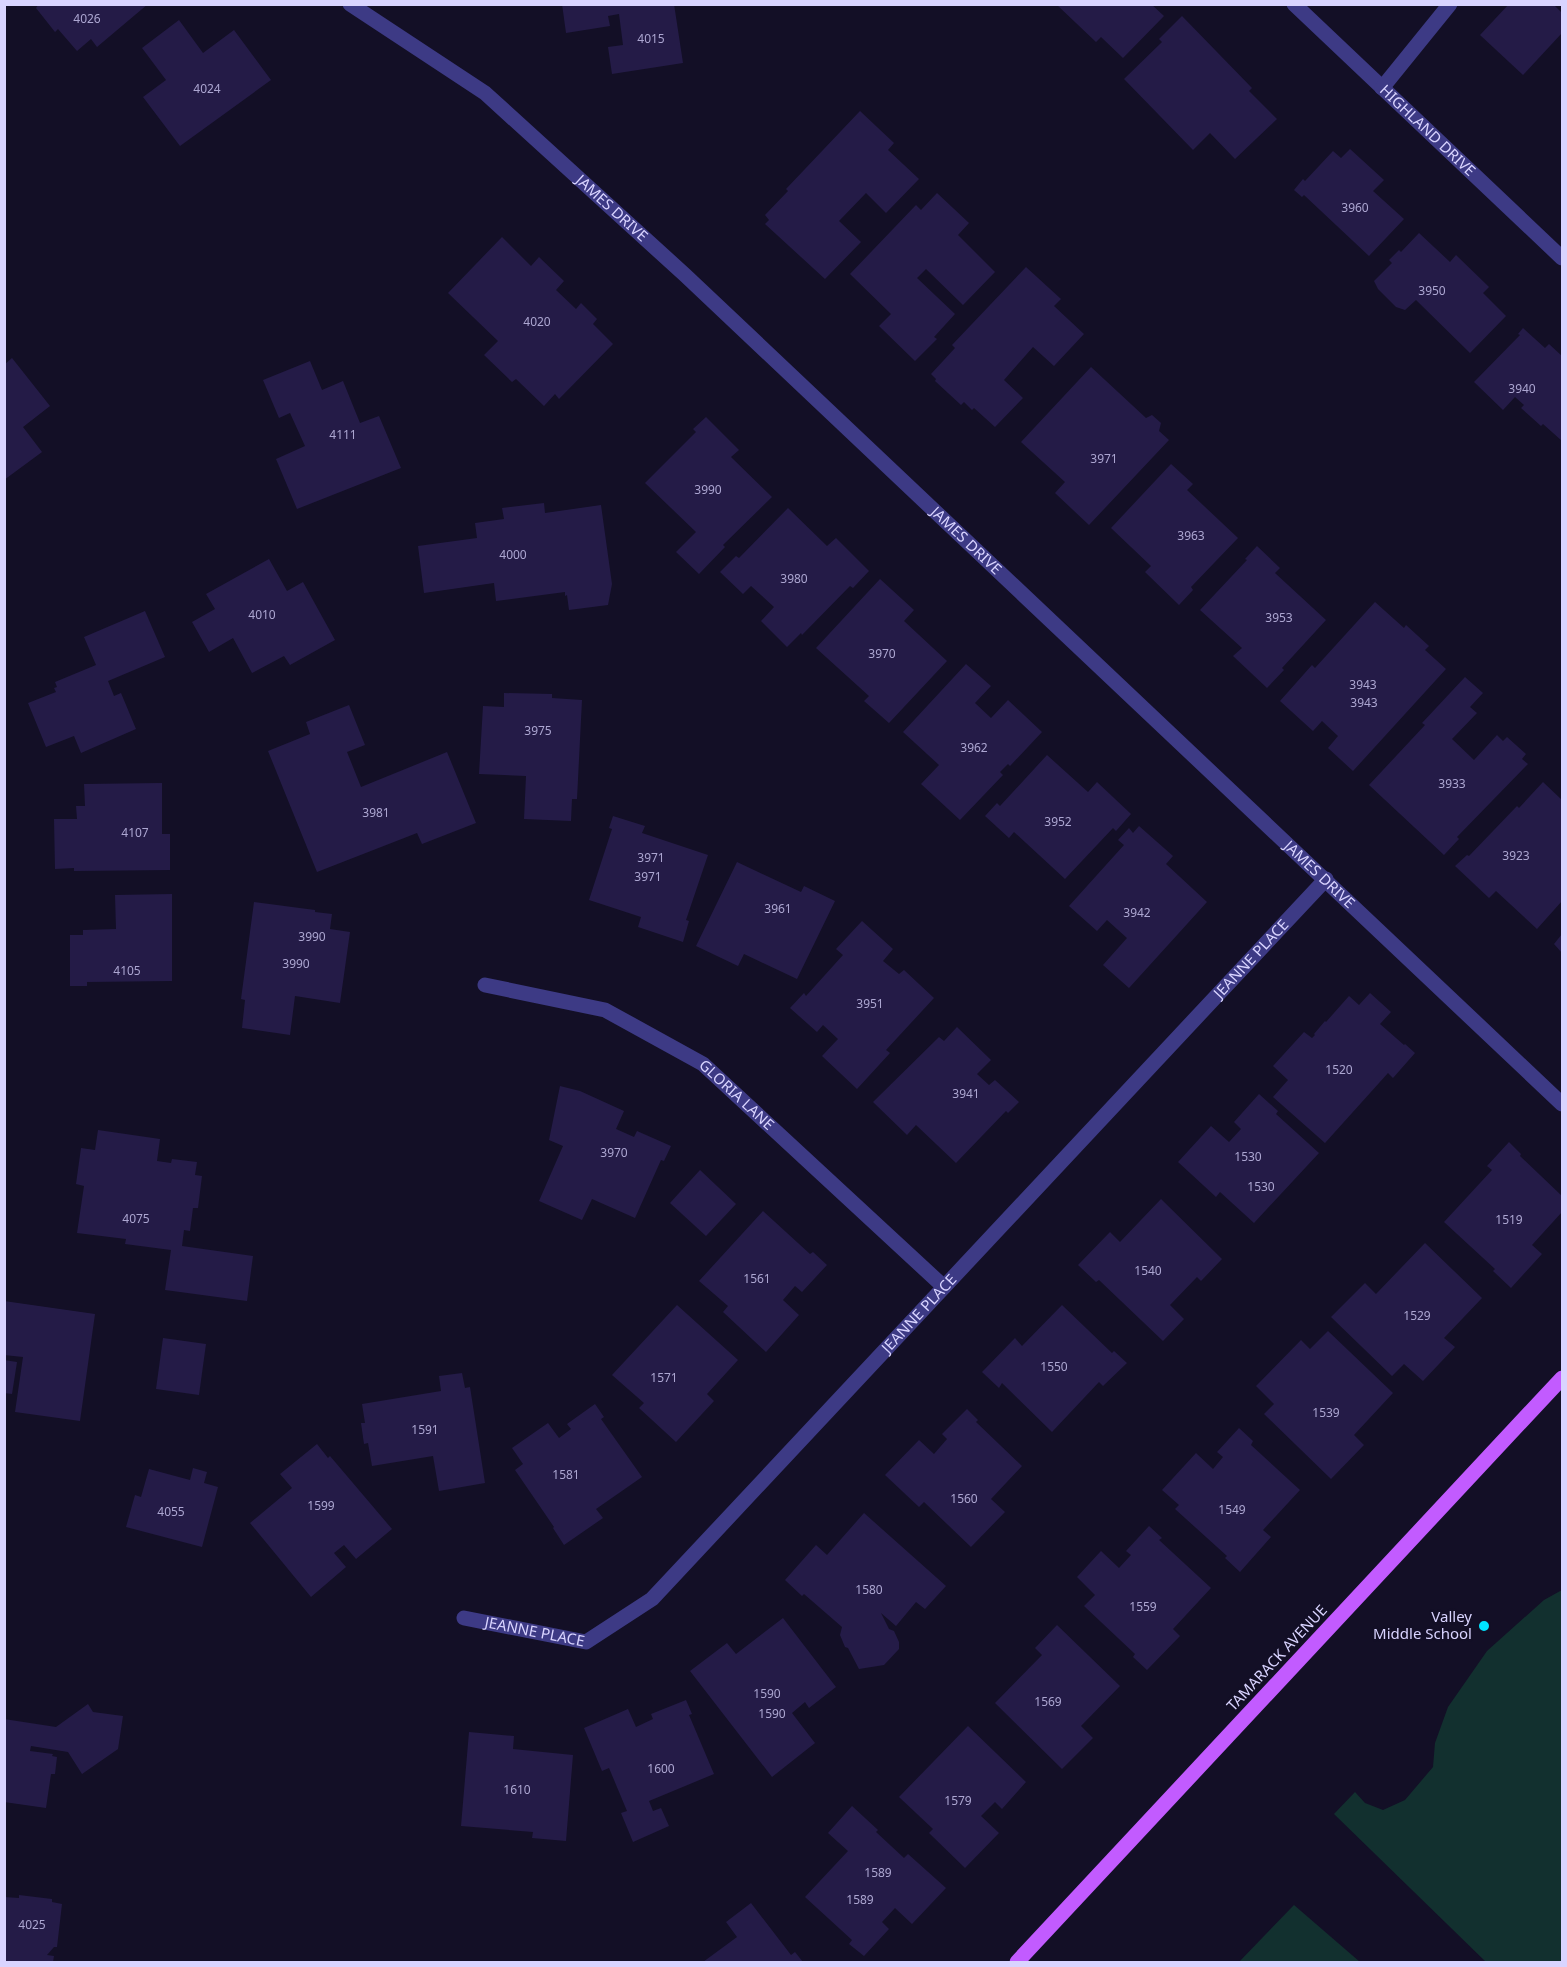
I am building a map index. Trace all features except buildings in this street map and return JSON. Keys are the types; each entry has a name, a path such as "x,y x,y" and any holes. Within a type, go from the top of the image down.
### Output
{"main road":[{"name":"TAMARACK AVENUE","path":"1017,1962 1563,1378"}],"street":[{"name":"JAMES DRIVE","path":"350,4 485,93 685,275 1563,1104"},
{"name":"HIGHLAND DRIVE","path":"1293,4 1563,258"},
{"path":"1382,88 1450,4"},
{"name":"JEANNE PLACE","path":"464,1618 586,1642 652,1599 1326,879"},
{"name":"GLORIA LANE","path":"485,985 605,1010 703,1064 944,1287"}],"green space":[{"path":"1562,1590 1562,1962 1486,1962 1334,1814 1355,1792 1365,1803 1383,1810 1405,1800 1433,1767 1435,1743 1448,1707 1487,1651 1544,1600"},
{"path":"1294,1905 1360,1962 1239,1962"}],"place":[{"name":"Valley Middle School","path":"1484,1626"}]}
